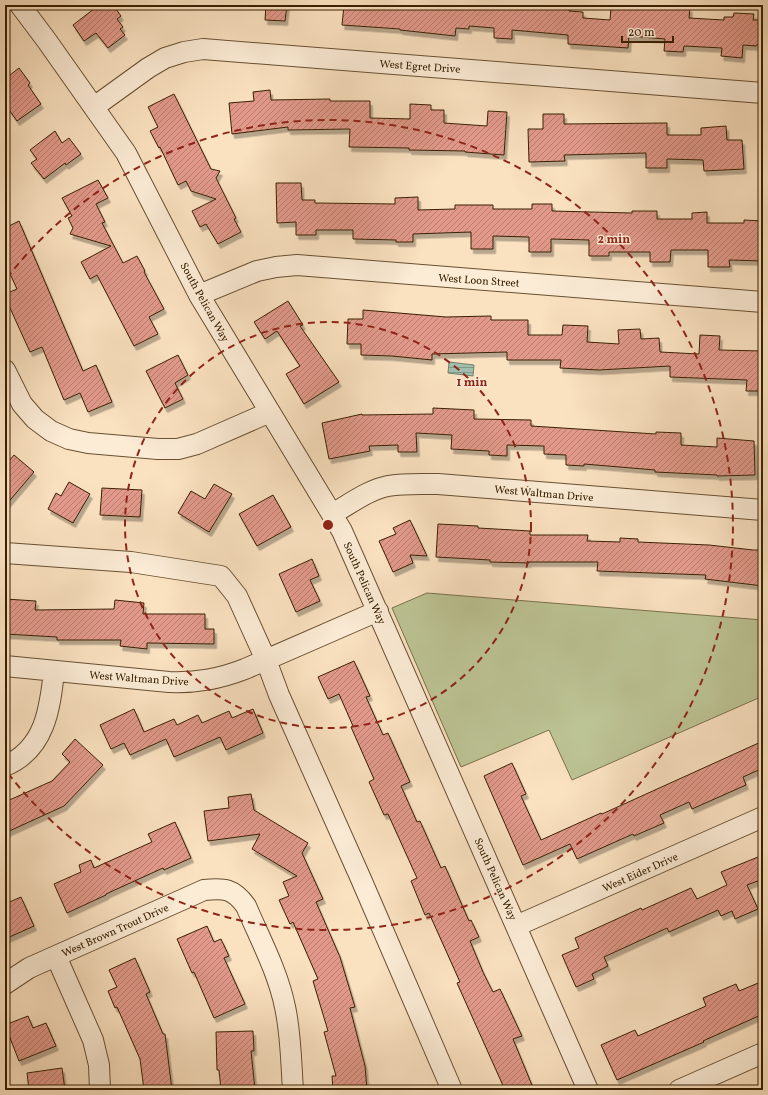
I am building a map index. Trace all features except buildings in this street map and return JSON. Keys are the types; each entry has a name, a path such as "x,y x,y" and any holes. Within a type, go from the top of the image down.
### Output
{"street":[{"name":"South Pelican Way","path":"20,5 126,153 199,295 342,531 588,1090"},
{"name":"West Egret Drive","path":"94,107 148,68 165,58 184,52 203,49 763,93"},
{"name":"West Loon Street","path":"199,295 257,271 276,267 297,266 763,302"},
{"path":"5,370 22,404 35,419 63,436 88,443 158,449 178,449 197,444 270,412"},
{"name":"West Waltman Drive","path":"332,514 368,493 386,487 406,484 438,484 763,510"},
{"path":"5,553 131,562 221,576 237,596 266,660 278,695 361,880 452,1090"},
{"name":"West Waltman Drive","path":"5,666 169,682 208,680 227,676 378,611"},
{"path":"5,766 12,763 28,750 39,734 47,717 54,671"},
{"name":"West Eider Drive","path":"516,926 763,817"},
{"name":"West Brown Trout Drive","path":"5,984 30,968 204,890 229,890 240,897 246,906 276,976 285,1006 290,1035 293,1090"},
{"path":"56,956 93,1040 99,1065 100,1090"},
{"path":"680,1090 763,1053"}],"green space":[{"path":"427,593 763,620 763,696 572,780 549,730 461,767 392,608"}],"shaded area":[{"path":"449,362 474,365 473,376 448,373"}]}
